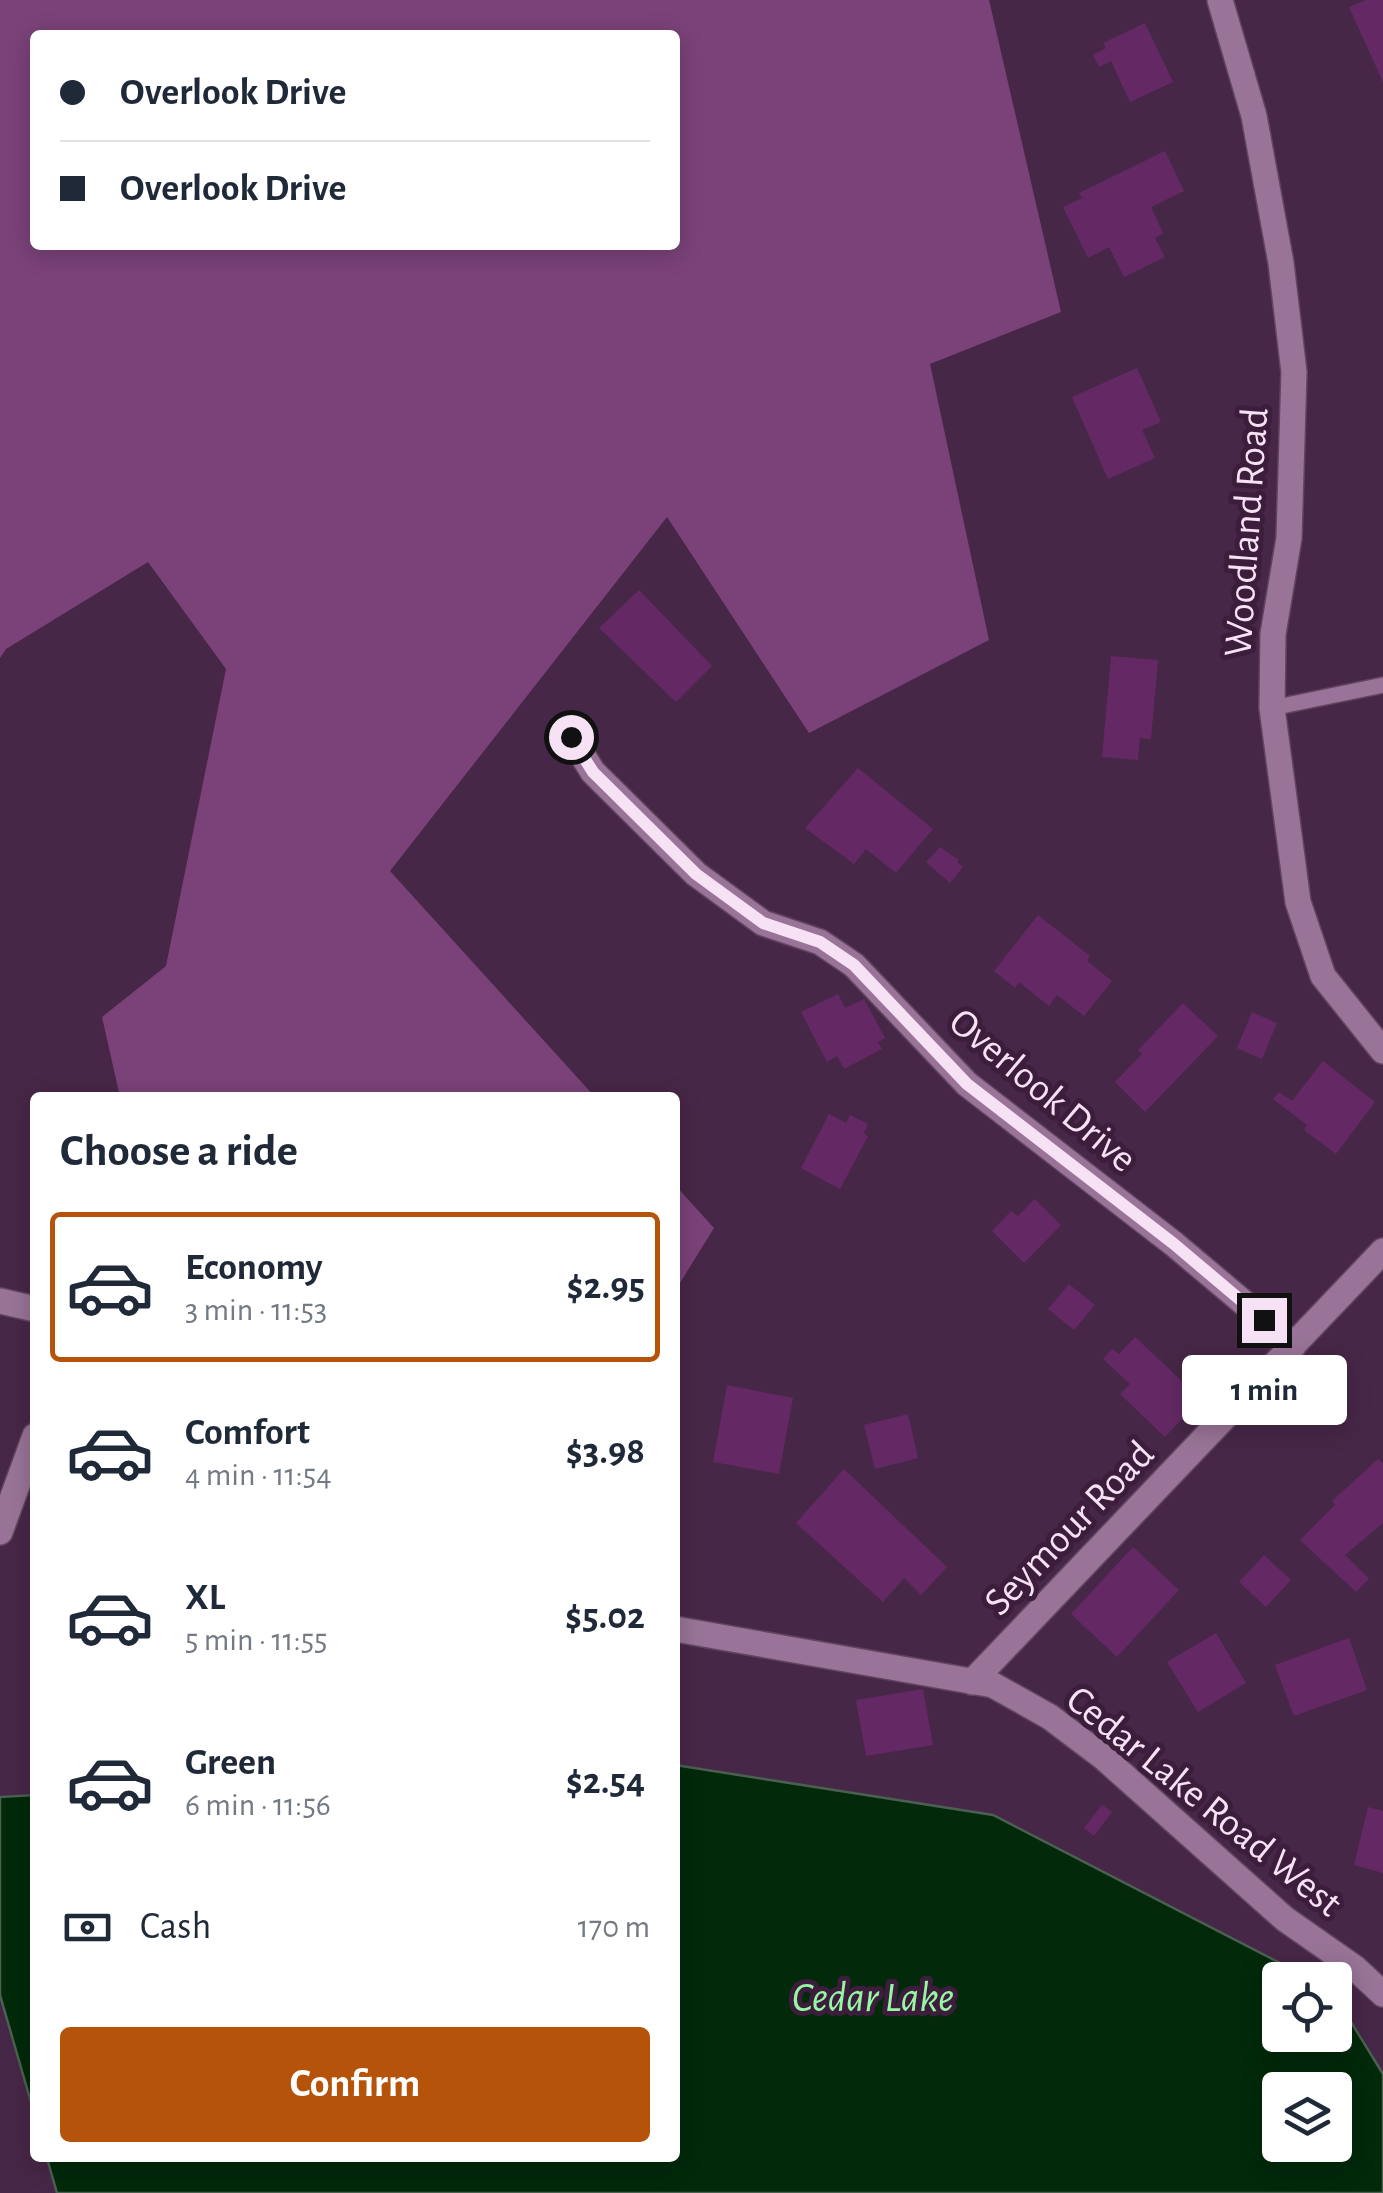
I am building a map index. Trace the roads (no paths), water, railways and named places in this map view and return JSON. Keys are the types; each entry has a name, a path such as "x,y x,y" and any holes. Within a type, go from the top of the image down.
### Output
{"street":[{"name":"Woodland Road","path":"1220,0 1254,116 1281,264 1294,372 1289,538 1273,634 1272,708 1298,902 1323,976 1383,1052"},
{"name":"Overlook Drive","path":"571,737 593,772 696,874 763,923 820,942 854,965 967,1084 1174,1244 1294,1346"},
{"name":"Seymour Road","path":"972,1682 1383,1251"},
{"path":"0,1301 30,1308"},
{"path":"0,1532 30,1450"},
{"name":"Cedar Lake Road West","path":"680,1630 993,1685 1050,1717 1103,1757 1285,1919 1355,1968 1383,1994"}],"lane":[{"path":"1272,708 1383,685"}],"water":[{"name":"Cedar Lake","path":"680,1766 993,1815 1278,1962 1262,1962 1262,2052 1352,2052 1352,2024 1383,2074 1383,2193 57,2193 48,2162 680,2162"},
{"path":"30,1795 30,2099 0,1995 0,1797"}]}
